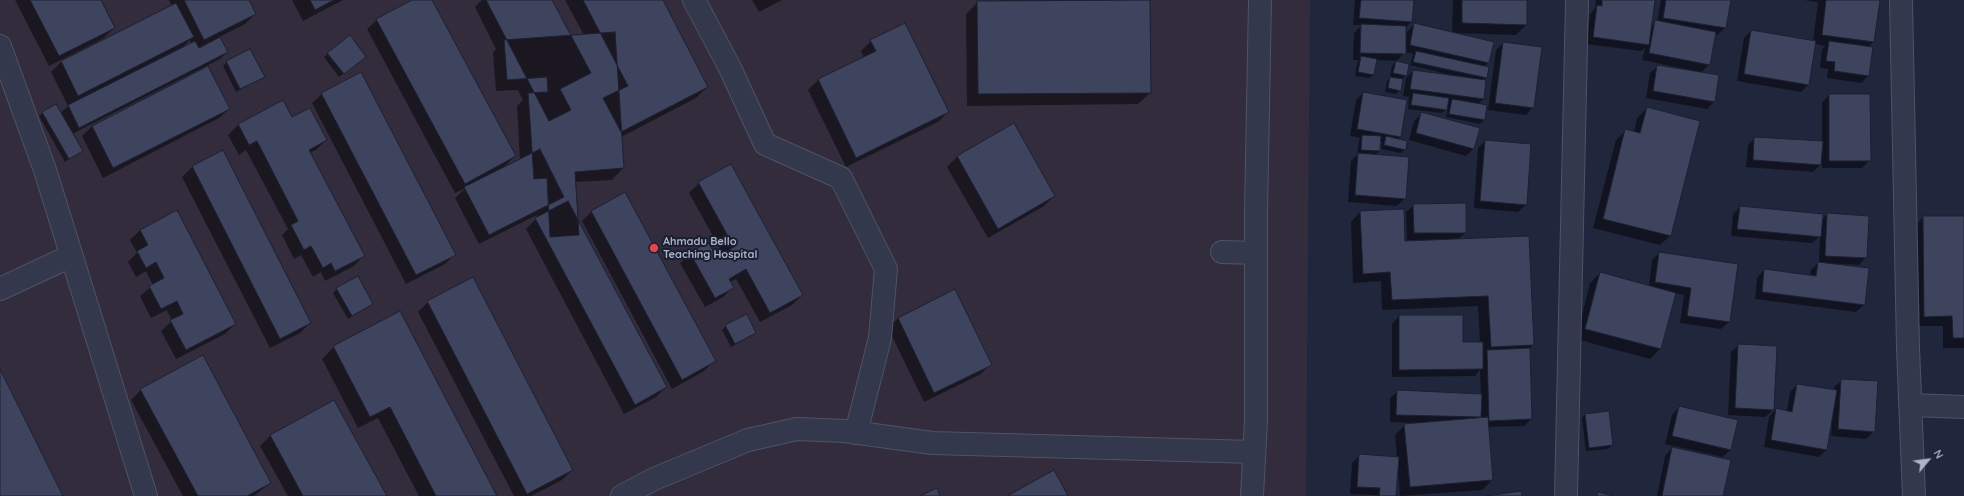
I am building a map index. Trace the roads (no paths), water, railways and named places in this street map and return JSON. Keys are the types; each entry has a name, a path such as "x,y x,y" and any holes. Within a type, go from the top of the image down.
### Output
{"street":[{"path":"694,0 730,68 765,144 841,178 886,269 880,338 856,433"},
{"path":"1252,496 1256,421 1256,253 1260,0"},
{"path":"1566,496 1576,0"},
{"path":"1901,0 1910,404 1914,496"},
{"path":"0,46 45,170 146,496"},
{"path":"1222,252 1256,253"},
{"path":"0,289 71,256"},
{"path":"1910,404 1964,407"},
{"path":"622,496 654,479 748,440 798,429 856,433 932,443 1254,452"}],"place":[{"name":"Ahmadu Bello Teaching Hospital","path":"654,248"}]}
